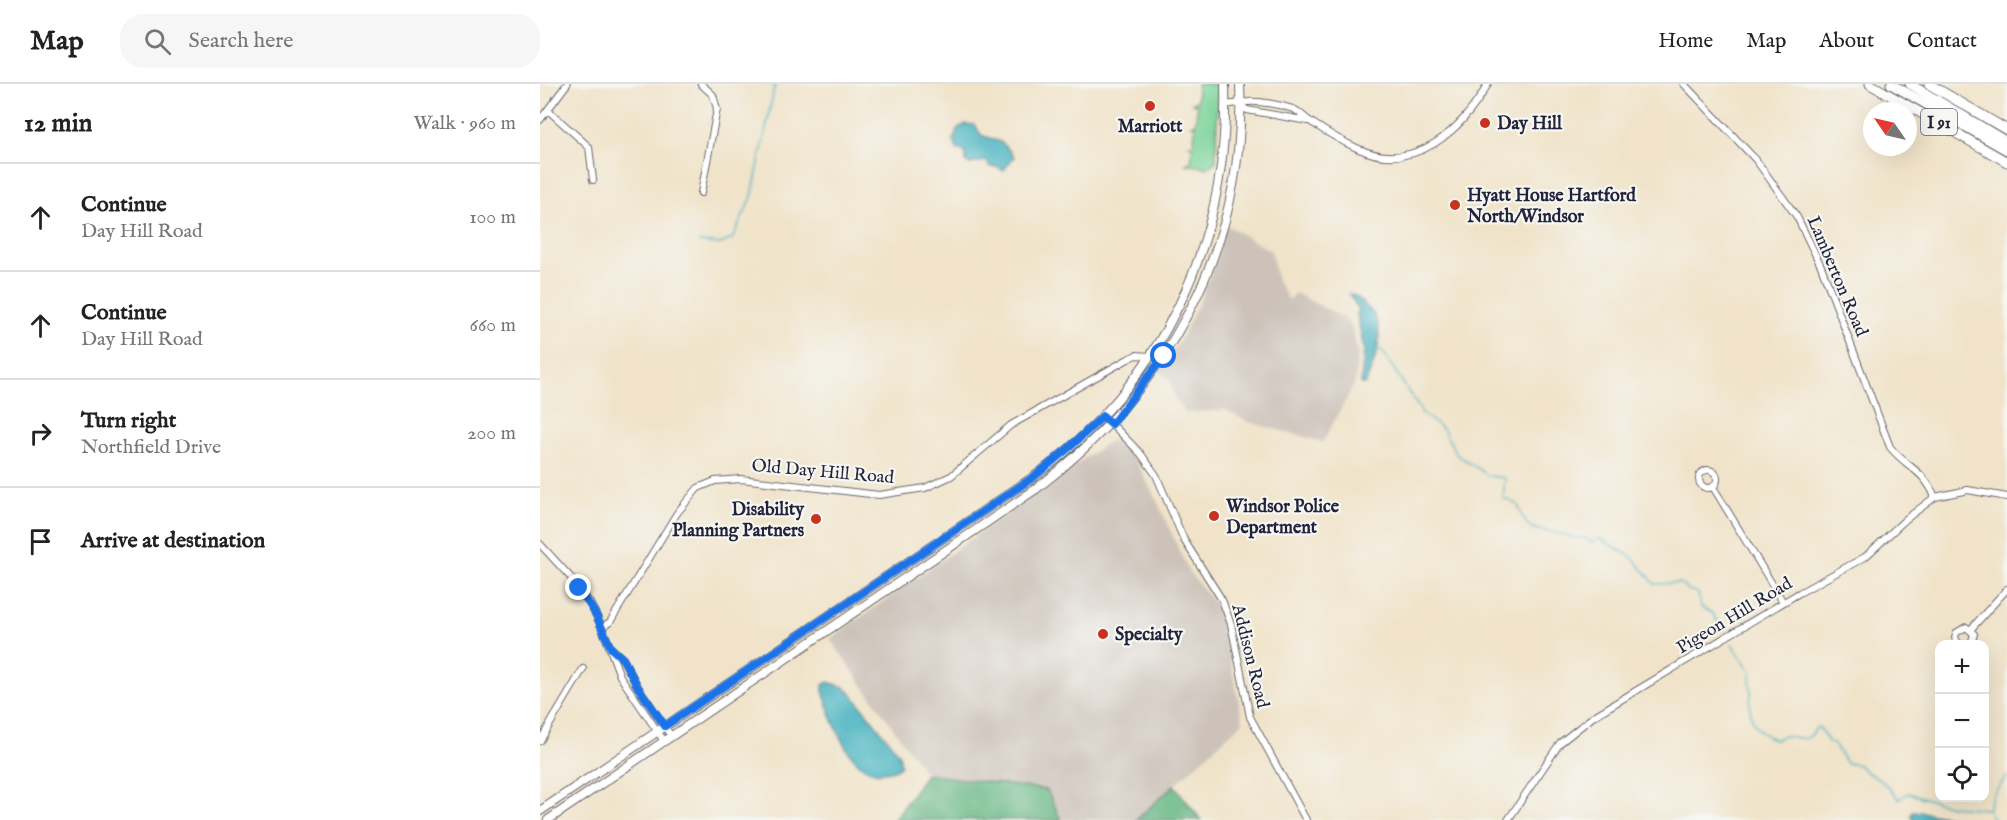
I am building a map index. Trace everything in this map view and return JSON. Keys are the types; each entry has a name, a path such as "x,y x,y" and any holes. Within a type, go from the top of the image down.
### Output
{"highway":[{"name":"I 91","path":"1870,84 2007,162"},
{"path":"1891,84 2007,150"},
{"path":"1910,84 2007,142"},
{"name":"I 91","path":"1929,84 2007,130"}],"main road":[{"path":"540,811 1048,466 1103,416 1149,356 1183,296 1206,237 1221,173 1226,104 1225,84"},
{"path":"548,820 1036,489 1080,454 1112,424 1160,363 1194,301 1218,239 1233,176 1240,84"},
{"path":"1206,237 1218,239"},
{"path":"1183,296 1194,301"},
{"path":"912,558 918,569"},
{"path":"827,617 833,626"}],"street":[{"path":"540,120 549,111 567,84"},
{"path":"701,193 717,109 713,95 702,84"},
{"path":"1226,104 1240,105 1249,102 1287,108 1300,113 1309,121 1360,150 1385,156 1415,153 1428,148 1456,128 1488,84"},
{"name":"Lamberton Road","path":"1684,84 1756,160 1797,216 1821,266 1890,447 1899,458 1925,477 1935,497"},
{"path":"549,111 589,147 593,180"},
{"name":"Old Day Hill Road","path":"602,627 610,622 683,503 698,488 706,484 725,479 753,479 879,495 925,488 943,481 1002,431 1048,403 1128,358 1136,355 1149,356"},
{"name":"Addison Road","path":"1103,416 1141,454 1156,475 1184,540 1222,600 1231,624 1250,717 1306,820"},
{"path":"1713,487 1783,602"},
{"name":"Pigeon Hill Road","path":"1508,820 1553,752 1579,725 1783,602 1865,557 1906,519 1935,497 1968,490 2007,497"},
{"path":"540,544 579,588 602,627 611,648 614,665 620,676 664,741"},
{"path":"1971,630 2007,589"},
{"path":"1956,640 1958,630 1966,627 1971,630 1973,640"},
{"path":"611,648 623,659 638,687 671,736"},
{"path":"540,741 583,669"}],"shaded area":[{"path":"1226,225 1271,251 1277,281 1289,300 1295,293 1344,318 1352,327 1358,355 1355,383 1323,442 1248,422 1226,410 1186,413 1175,399 1169,379 1159,370 1179,342 1198,305 1217,258"},
{"path":"1111,440 1131,451 1158,503 1189,572 1220,610 1243,722 1136,820 1061,820 1047,790 926,774 830,639"}],"green space":[{"path":"1197,84 1218,84 1216,161 1208,168 1186,164 1191,162 1193,147 1189,145 1194,143 1195,126 1191,125 1196,123 1197,105 1192,103 1197,101"},
{"path":"926,774 1047,790 1061,820 894,820"},
{"path":"1174,785 1201,820 1136,820"}],"water":[{"path":"966,124 975,125 981,135 1000,142 1010,151 1014,157 1003,171 998,167 990,167 986,161 970,164 966,162 965,152 957,149 953,140 958,128"},
{"path":"1349,294 1358,298 1368,308 1378,325 1376,356 1365,385 1361,383 1364,350 1357,314 1359,310"},
{"path":"828,682 844,687 852,694 899,754 901,765 899,767 887,772 872,771 861,765 852,755 836,729 826,702 823,685"},
{"path":"1914,811 1971,820 1914,820 1911,815"}],"waterway":[{"path":"699,242 720,244 732,239 752,197 775,84"},
{"path":"1375,347 1383,352 1423,414 1444,430 1456,454 1489,476 1505,478 1503,498 1518,505 1529,526 1575,538 1585,538 1592,543 1599,538 1633,558 1655,584 1680,583 1688,590 1698,593 1701,607 1712,613 1724,631"},
{"path":"1732,644 1751,672 1751,717 1757,728 1768,736 1775,740 1784,736 1802,739 1813,733 1817,727 1829,743 1834,744 1846,763 1859,765 1866,772 1880,779 1899,799 1908,793 1951,806 1989,809"},
{"path":"1994,820 1990,815 1989,804 2007,777"}],"place":[{"name":"Marriott","path":"1150,106"},
{"name":"Day Hill","path":"1485,123"},
{"name":"Hyatt House Hartford North/Windsor","path":"1455,205"},
{"name":"Windsor Police Department","path":"1214,516"},
{"name":"Disability Planning Partners","path":"816,519"},
{"name":"Specialty","path":"1103,634"}],"route":[{"path":"579,588 590,603 611,648 623,659 638,687 665,726 1035,476 1103,416 1112,424 1164,356"}]}
